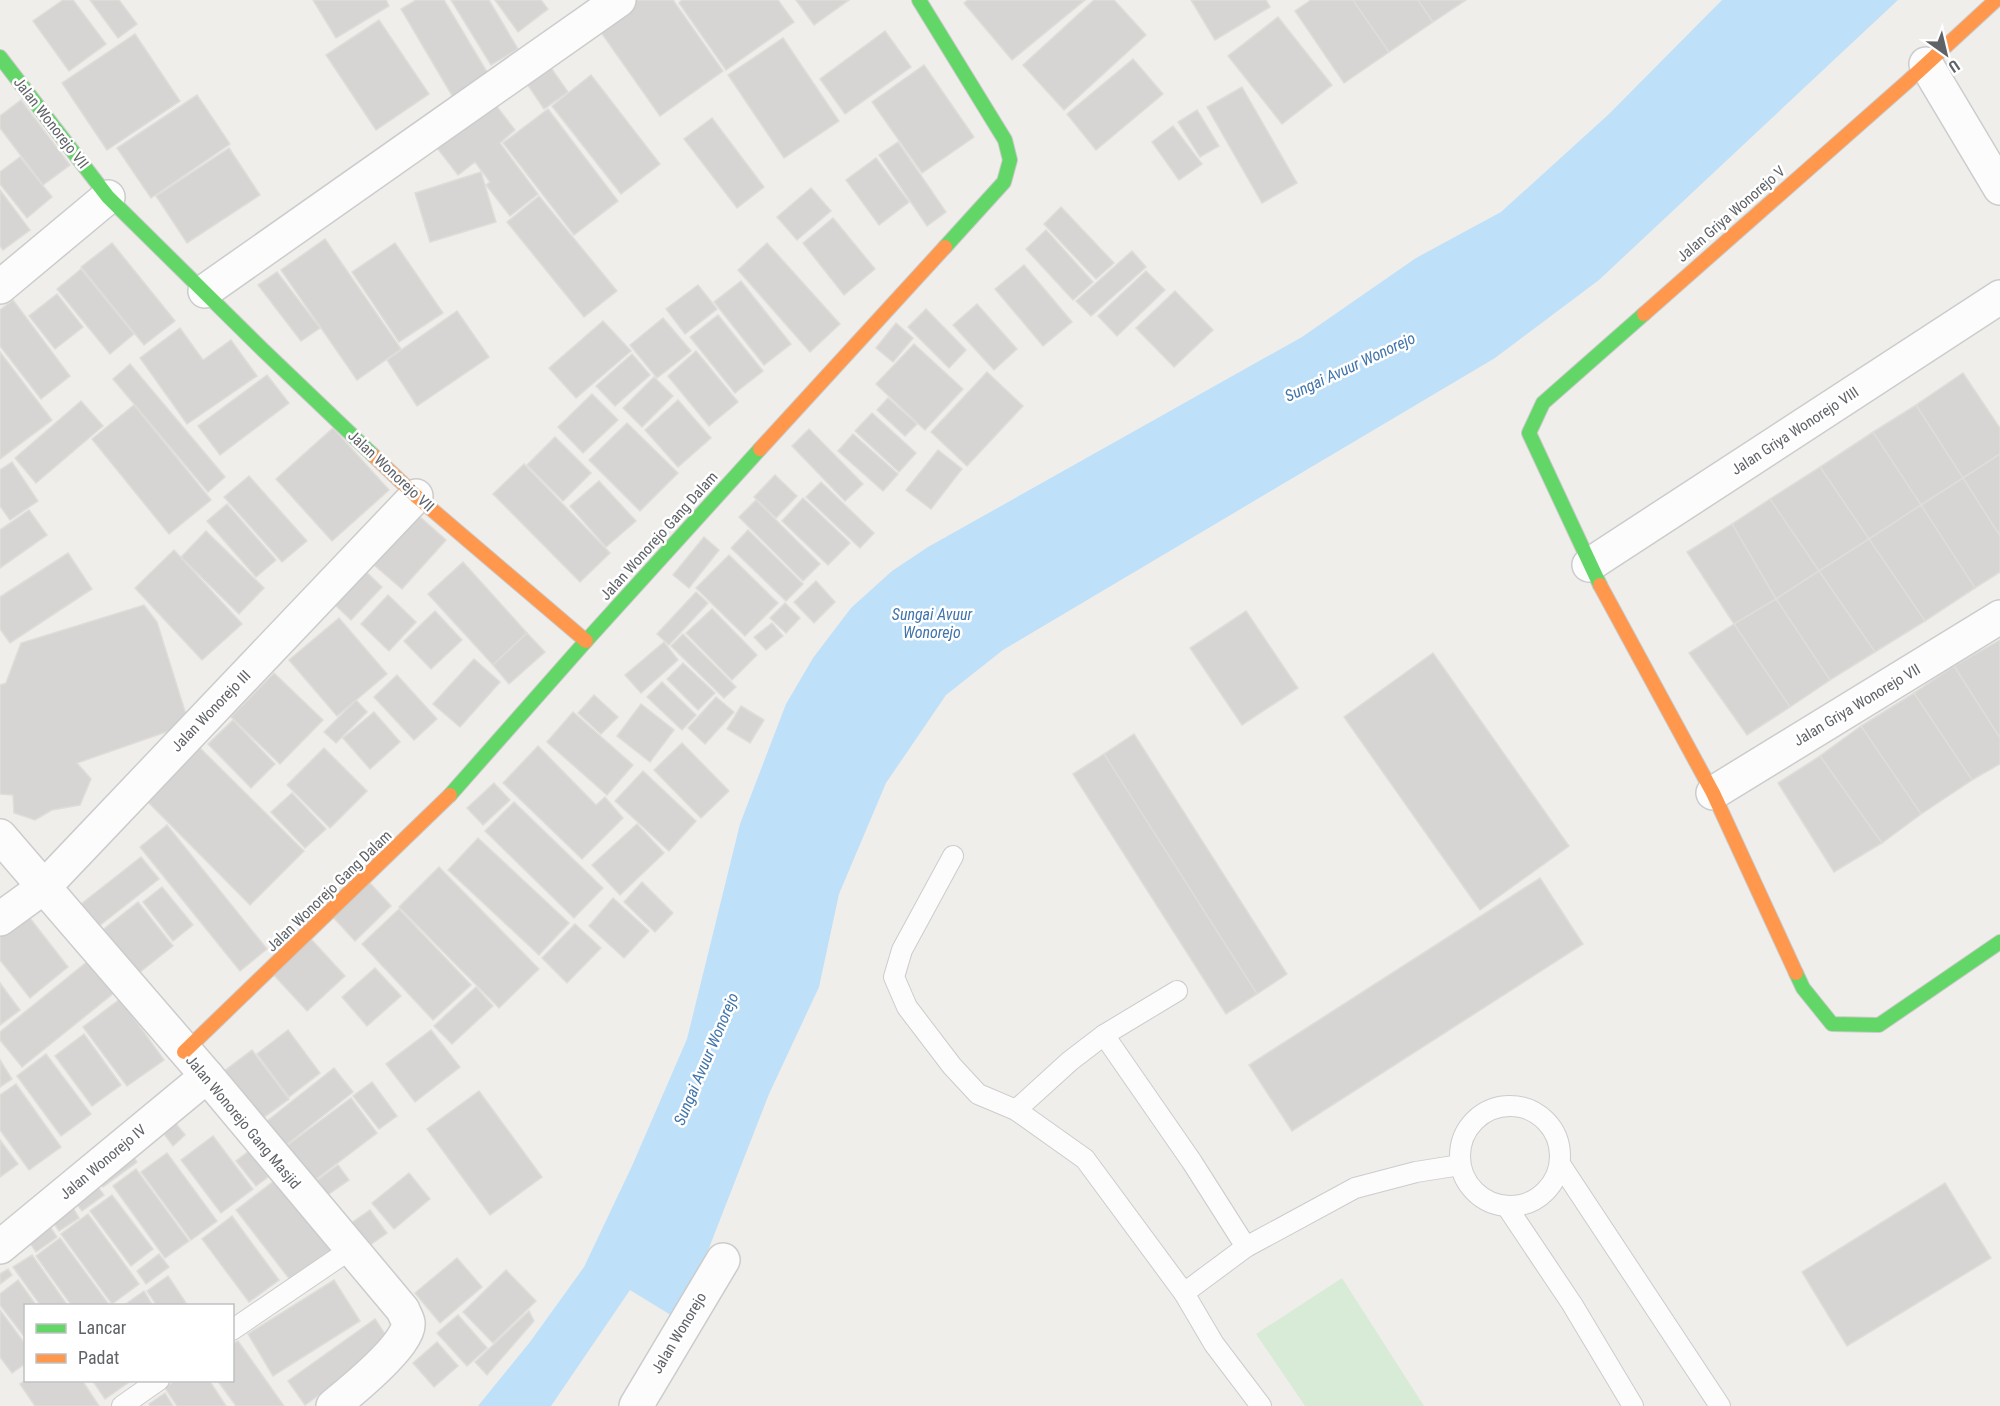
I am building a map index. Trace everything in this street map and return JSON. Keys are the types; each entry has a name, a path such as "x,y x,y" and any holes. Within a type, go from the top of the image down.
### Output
{"street":[{"path":"205,291 619,0"},
{"name":"Jalan Wonorejo Gang Dalam","path":"184,1052 438,809 586,641 1004,182 1010,160 1005,140 920,0"},
{"name":"Jalan Griya Wonorejo V","path":"1589,565 1528,433 1543,403 1996,0"},
{"name":"Jalan Wonorejo VII","path":"0,57 108,197 263,350 416,496 586,641"},
{"path":"1926,64 2000,188"},
{"path":"0,287 108,197"},
{"name":"Jalan Griya Wonorejo VIII","path":"1589,565 2000,297"},
{"name":"Jalan Wonorejo III","path":"0,920 44,887 416,496"},
{"path":"1589,565 1713,793 1803,988 1832,1024 1879,1025 2000,942"},
{"name":"Jalan Griya Wonorejo VII","path":"1713,793 2000,617"},
{"name":"Jalan Wonorejo Gang Masjid","path":"0,836 207,1076 403,1310 408,1324 406,1334 370,1377 333,1406"},
{"name":"Jalan Wonorejo IV","path":"0,1247 207,1076"},
{"name":"Jalan Wonorejo","path":"636,1406 723,1260"}],"lane":[{"path":"953,856 902,950 894,977 907,1007 952,1066 978,1094 1016,1110 1085,1159 1184,1293 1214,1344 1261,1406"},
{"path":"1016,1110 1104,1035 1177,991"},
{"path":"1104,1035 1192,1162 1246,1247"},
{"path":"1510,1106 1531,1110 1549,1123 1559,1142 1560,1164 1554,1182 1541,1196 1526,1205 1507,1207 1485,1201 1468,1186 1460,1165 1461,1143 1471,1123 1489,1110 1510,1106"},
{"path":"1560,1164 1720,1406"},
{"path":"1184,1293 1246,1247 1355,1188 1416,1172 1460,1165"},
{"path":"1507,1207 1572,1304 1633,1406"},
{"path":"234,1329 351,1249"},
{"path":"122,1406 156,1382"}],"green space":[{"path":"1342,1278 1424,1406 1305,1406 1256,1334"}],"water":[{"name":"Sungai Avuur Wonorejo","path":"1722,0 1898,0 1599,280 1495,358 1003,650 946,695 886,783 839,894 819,987 769,1094 709,1248 674,1317 630,1290 551,1406 478,1406 530,1342 584,1267 632,1166 687,1039 740,824 786,704 813,658 851,608 892,571 928,547 1302,337 1416,258 1501,212 1609,114"}],"building":[{"path":"63,0 73,0 106,44 69,71 33,21"},
{"path":"90,0 119,0 137,24 118,38"},
{"path":"313,0 386,0 389,6 336,38"},
{"path":"416,0 444,0 490,77 454,99 401,9"},
{"path":"451,0 489,0 518,49 491,65"},
{"path":"495,0 541,0 548,9 518,32"},
{"path":"622,0 673,0 723,71 660,116 593,21"},
{"path":"682,0 778,0 794,22 726,70 679,3"},
{"path":"796,0 849,0 814,25"},
{"path":"968,0 1085,0 1012,60 964,3"},
{"path":"1094,0 1114,0 1146,35 1064,110 1023,65"},
{"path":"1191,0 1266,0 1270,7 1215,40"},
{"path":"1311,0 1353,0 1389,52 1344,83 1295,11"},
{"path":"1353,0 1418,0 1433,22 1389,52"},
{"path":"1418,0 1466,0 1433,22"},
{"path":"1278,17 1332,85 1282,124 1228,56"},
{"path":"379,20 429,94 376,130 326,55"},
{"path":"885,31 911,67 845,114 820,79"},
{"path":"135,34 180,101 107,150 62,83"},
{"path":"783,38 839,121 784,158 728,75"},
{"path":"542,55 568,92 544,109 519,72"},
{"path":"1133,59 1163,94 1096,150 1067,114"},
{"path":"924,65 974,137 922,173 872,102"},
{"path":"591,75 660,164 621,194 552,106"},
{"path":"1242,87 1297,183 1262,203 1207,107"},
{"path":"197,95 230,144 151,198 117,148"},
{"path":"488,95 515,130 500,143 538,194 510,216 486,185 490,182 475,162 458,175 430,139"},
{"path":"21,100 70,165 43,185 0,128 0,116"},
{"path":"548,109 618,201 574,235 503,143"},
{"path":"1197,110 1219,146 1200,157 1178,122"},
{"path":"712,118 764,187 737,208 684,139"},
{"path":"1173,126 1202,164 1179,180 1152,142"},
{"path":"898,142 946,212 927,226 879,155"},
{"path":"229,148 260,195 187,243 156,196"},
{"path":"20,157 52,197 27,218 0,184 0,172"},
{"path":"876,158 909,202 879,225 846,180"},
{"path":"481,172 496,222 430,242 415,193"},
{"path":"811,188 831,211 797,240 777,217"},
{"path":"0,190 30,230 3,250 0,246"},
{"path":"539,196 617,291 584,317 507,222"},
{"path":"1061,207 1114,263 1096,279 1044,224"},
{"path":"833,218 875,269 844,295 803,243"},
{"path":"1046,230 1093,282 1073,300 1026,249"},
{"path":"325,239 401,349 357,380 281,270"},
{"path":"112,243 175,321 144,345 81,267"},
{"path":"395,243 443,313 399,342 352,272"},
{"path":"767,243 840,324 810,352 738,270"},
{"path":"1132,251 1146,267 1091,316 1076,301"},
{"path":"1024,265 1072,322 1043,346 995,289"},
{"path":"81,269 134,334 110,354 57,289"},
{"path":"1146,271 1165,290 1117,336 1098,316"},
{"path":"277,272 320,328 301,341 258,285"},
{"path":"741,281 791,344 764,365 714,302"},
{"path":"698,285 717,309 685,334 666,309"},
{"path":"1175,291 1213,330 1174,367 1136,328"},
{"path":"57,294 83,327 55,349 29,316"},
{"path":"13,300 70,376 41,399 0,346 0,310"},
{"path":"977,304 1017,349 994,370 953,325"},
{"path":"926,309 966,350 949,368 908,327"},
{"path":"457,311 489,357 417,406 387,360"},
{"path":"718,315 763,371 735,393 690,337"},
{"path":"663,318 691,351 657,378 630,345"},
{"path":"603,321 631,351 576,398 549,368"},
{"path":"896,323 913,338 893,362 876,348"},
{"path":"180,328 203,360 231,340 257,376 187,424 140,358"},
{"path":"914,344 963,389 925,430 876,384"},
{"path":"696,351 738,402 709,426 668,376"},
{"path":"0,352 52,420 0,459"},
{"path":"632,354 650,375 615,406 596,386"},
{"path":"130,364 225,477 208,492 113,379"},
{"path":"987,372 1023,406 967,466 931,432"},
{"path":"1963,373 2000,428 2000,454 1963,478 1916,405"},
{"path":"267,375 289,403 220,455 198,426"},
{"path":"654,377 673,396 642,427 623,408"},
{"path":"592,394 618,420 583,453 558,427"},
{"path":"888,398 917,424 905,436 877,410"},
{"path":"678,400 711,438 678,467 645,430"},
{"path":"81,401 103,426 36,483 15,458"},
{"path":"134,405 211,500 169,534 92,439"},
{"path":"1916,405 1963,478 1921,505 1873,432"},
{"path":"872,413 916,453 899,472 855,431"},
{"path":"627,423 678,473 640,511 589,460"},
{"path":"333,428 389,490 332,541 276,479"},
{"path":"809,429 863,484 845,501 792,446"},
{"path":"1873,432 1921,505 1869,539 1820,467"},
{"path":"853,434 898,474 883,491 838,451"},
{"path":"555,437 591,473 563,501 527,465"},
{"path":"938,450 962,469 931,509 906,490"},
{"path":"2000,454 2000,536 1963,478"},
{"path":"12,462 38,501 10,520 0,506 0,470"},
{"path":"524,464 610,553 580,582 493,494"},
{"path":"1820,467 1869,539 1819,571 1770,499"},
{"path":"775,475 797,496 776,518 754,497"},
{"path":"249,476 307,541 282,562 224,497"},
{"path":"1963,478 2000,536 2000,572 1975,588 1921,505"},
{"path":"599,481 636,521 606,547 570,506"},
{"path":"821,482 874,533 860,548 806,497"},
{"path":"803,498 850,543 828,565 782,521"},
{"path":"1770,499 1819,571 1776,599 1732,524"},
{"path":"756,500 820,564 803,581 739,517"},
{"path":"227,504 276,560 256,577 207,521"},
{"path":"1921,505 1975,588 1925,621 1869,539"},
{"path":"411,509 446,540 402,589 367,559"},
{"path":"29,510 47,535 0,568 0,530"},
{"path":"1732,524 1776,599 1734,624 1687,552"},
{"path":"748,530 803,584 786,601 731,548"},
{"path":"206,531 264,588 239,614 181,557"},
{"path":"704,537 719,550 689,588 673,575"},
{"path":"1869,539 1925,621 1875,652 1819,571"},
{"path":"174,550 242,624 202,660 135,588"},
{"path":"68,553 92,589 10,643 0,629 0,597"},
{"path":"729,555 778,603 745,636 696,588"},
{"path":"463,562 527,633 493,665 428,594"},
{"path":"360,566 382,587 351,620 329,599"},
{"path":"1819,571 1875,652 1830,680 1776,599"},
{"path":"816,581 835,602 814,623 794,602"},
{"path":"696,592 708,603 669,645 657,634"},
{"path":"388,595 416,622 389,651 361,624"},
{"path":"1776,599 1830,680 1790,707 1734,624"},
{"path":"785,603 800,618 786,633 770,618"},
{"path":"144,605 157,622 189,724 77,763 91,779 80,805 52,810 35,820 14,813 13,795 0,794 0,685 6,683 21,643"},
{"path":"712,609 757,655 732,680 686,633"},
{"path":"435,611 462,640 431,669 404,641"},
{"path":"1246,611 1298,688 1242,725 1190,648"},
{"path":"339,618 387,674 337,716 289,660"},
{"path":"772,623 783,636 766,650 754,637"},
{"path":"1734,624 1790,707 1747,735 1689,653"},
{"path":"527,633 545,652 509,684 493,665"},
{"path":"683,634 736,687 724,698 671,646"},
{"path":"2000,640 2000,738 1954,666"},
{"path":"664,642 678,660 641,693 625,675"},
{"path":"1433,653 1569,846 1480,910 1344,717"},
{"path":"474,659 500,682 460,727 433,704"},
{"path":"683,663 715,693 698,710 667,679"},
{"path":"1954,666 2000,738 2000,764 1972,780 1914,693"},
{"path":"274,673 323,720 280,764 231,717"},
{"path":"397,675 437,719 414,740 374,697"},
{"path":"662,682 696,715 682,730 647,697"},
{"path":"1914,693 1972,780 1921,814 1861,726"},
{"path":"594,695 618,717 601,734 578,713"},
{"path":"716,697 734,712 705,744 688,728"},
{"path":"356,700 367,712 336,743 324,732"},
{"path":"641,704 674,730 650,762 617,736"},
{"path":"741,706 764,720 750,743 727,729"},
{"path":"374,712 400,742 370,769 343,738"},
{"path":"573,712 633,765 607,795 547,742"},
{"path":"233,720 275,764 251,788 208,744"},
{"path":"1861,726 1921,814 1882,843 1820,756"},
{"path":"1134,734 1287,974 1257,994 1104,754"},
{"path":"682,743 729,791 701,818 654,770"},
{"path":"197,745 304,851 250,905 144,798"},
{"path":"538,746 596,805 605,797 623,818 582,859 503,783"},
{"path":"324,748 367,791 330,828 287,785"},
{"path":"1104,754 1257,994 1226,1014 1073,774"},
{"path":"1820,756 1882,843 1834,872 1778,783"},
{"path":"643,771 696,821 669,851 615,801"},
{"path":"494,783 510,800 483,825 467,808"},
{"path":"292,793 326,829 305,848 271,812"},
{"path":"514,802 603,888 574,918 485,831"},
{"path":"637,824 664,853 620,895 592,865"},
{"path":"167,825 267,949 240,971 140,847"},
{"path":"478,838 569,923 539,955 448,870"},
{"path":"141,857 159,879 99,926 81,904"},
{"path":"439,867 539,969 499,1008 399,907"},
{"path":"1540,878 1583,944 1292,1131 1249,1065"},
{"path":"369,882 391,906 355,941 332,916"},
{"path":"642,882 673,913 655,932 624,902"},
{"path":"162,887 193,925 173,941 143,902"},
{"path":"613,898 649,931 624,958 589,926"},
{"path":"138,902 173,946 135,976 100,932"},
{"path":"399,909 471,985 433,1020 362,944"},
{"path":"26,913 68,967 30,998 0,960 0,933"},
{"path":"575,924 601,948 567,983 542,958"},
{"path":"310,938 345,976 307,1011 272,973"},
{"path":"88,961 114,993 22,1067 0,1040 0,1032"},
{"path":"375,968 401,996 367,1026 342,997"},
{"path":"0,983 20,1010 0,1025"},
{"path":"476,987 493,1006 452,1044 434,1026"},
{"path":"120,999 164,1060 127,1086 83,1027"},
{"path":"288,1030 320,1073 289,1097 257,1054"},
{"path":"431,1030 460,1067 415,1102 386,1064"},
{"path":"84,1034 121,1085 92,1106 55,1056"},
{"path":"252,1050 289,1099 252,1126 215,1078"},
{"path":"46,1054 91,1114 61,1136 17,1076"},
{"path":"0,1060 12,1079 0,1087"},
{"path":"334,1068 353,1092 281,1149 262,1125"},
{"path":"372,1082 397,1116 379,1129 353,1096"},
{"path":"16,1084 61,1147 29,1170 0,1130 0,1095"},
{"path":"479,1091 542,1177 490,1215 427,1129"},
{"path":"351,1098 377,1133 307,1186 280,1151"},
{"path":"171,1117 185,1135 173,1146 159,1127"},
{"path":"213,1136 253,1189 221,1213 181,1160"},
{"path":"0,1140 18,1164 0,1177"},
{"path":"128,1149 137,1162 103,1187 94,1175"},
{"path":"249,1151 268,1177 256,1186 236,1161"},
{"path":"167,1153 217,1221 191,1240 141,1172"},
{"path":"338,1165 349,1180 326,1196 315,1182"},
{"path":"136,1169 189,1241 165,1258 113,1186"},
{"path":"409,1173 430,1199 394,1229 372,1203"},
{"path":"278,1178 332,1250 291,1281 236,1210"},
{"path":"1945,1183 1991,1258 1847,1346 1802,1272"},
{"path":"98,1187 104,1195 82,1211 76,1203"},
{"path":"112,1195 153,1249 131,1266 90,1211"},
{"path":"69,1201 79,1218 59,1231 48,1215"},
{"path":"370,1210 387,1233 360,1252 344,1228"},
{"path":"88,1214 139,1284 112,1304 61,1234"},
{"path":"232,1216 279,1280 249,1302 202,1239"},
{"path":"45,1219 57,1237 36,1252 24,1234"},
{"path":"60,1238 109,1304 71,1304 36,1256"},
{"path":"159,1254 169,1267 146,1284 137,1271"},
{"path":"32,1255 67,1304 40,1304 13,1267"},
{"path":"457,1258 482,1287 440,1323 415,1293"},
{"path":"8,1269 12,1275 0,1284 0,1274"},
{"path":"506,1270 536,1301 493,1343 463,1312"},
{"path":"168,1276 187,1304 156,1304 147,1291"},
{"path":"18,1280 36,1304 24,1304 24,1336 0,1305 0,1294"},
{"path":"334,1280 360,1321 273,1376 248,1334"},
{"path":"144,1291 152,1304 126,1304"},
{"path":"0,1310 24,1342 24,1364 12,1373 0,1357"},
{"path":"529,1311 534,1321 487,1375 475,1362"},
{"path":"458,1315 487,1348 467,1366 437,1333"},
{"path":"375,1319 391,1343 305,1405 288,1381"},
{"path":"238,1341 284,1406 236,1406 218,1382 234,1382 234,1343"},
{"path":"437,1342 458,1366 434,1387 413,1363"},
{"path":"24,1381 83,1382 99,1406 35,1406 20,1384"},
{"path":"93,1382 129,1382 105,1399"},
{"path":"173,1382 210,1382 226,1406 177,1406 165,1388"},
{"path":"165,1393 173,1406 150,1406 149,1404"}],"traffic: fast":[{"path":"919,0 1005,140 1010,160 1004,182 945,247"},
{"path":"0,57 108,197 374,456"},
{"path":"1600,585 1529,433 1543,403 1644,314"},
{"path":"450,795 760,449"},
{"path":"1796,973 1803,988 1832,1024 1879,1025 2000,942"}],"traffic: slow":[{"path":"1644,314 1907,82 1996,0"},
{"path":"760,449 945,247"},
{"path":"374,456 416,496 586,641"},
{"path":"1600,585 1713,793 1796,973"},
{"path":"184,1052 450,795"}]}
